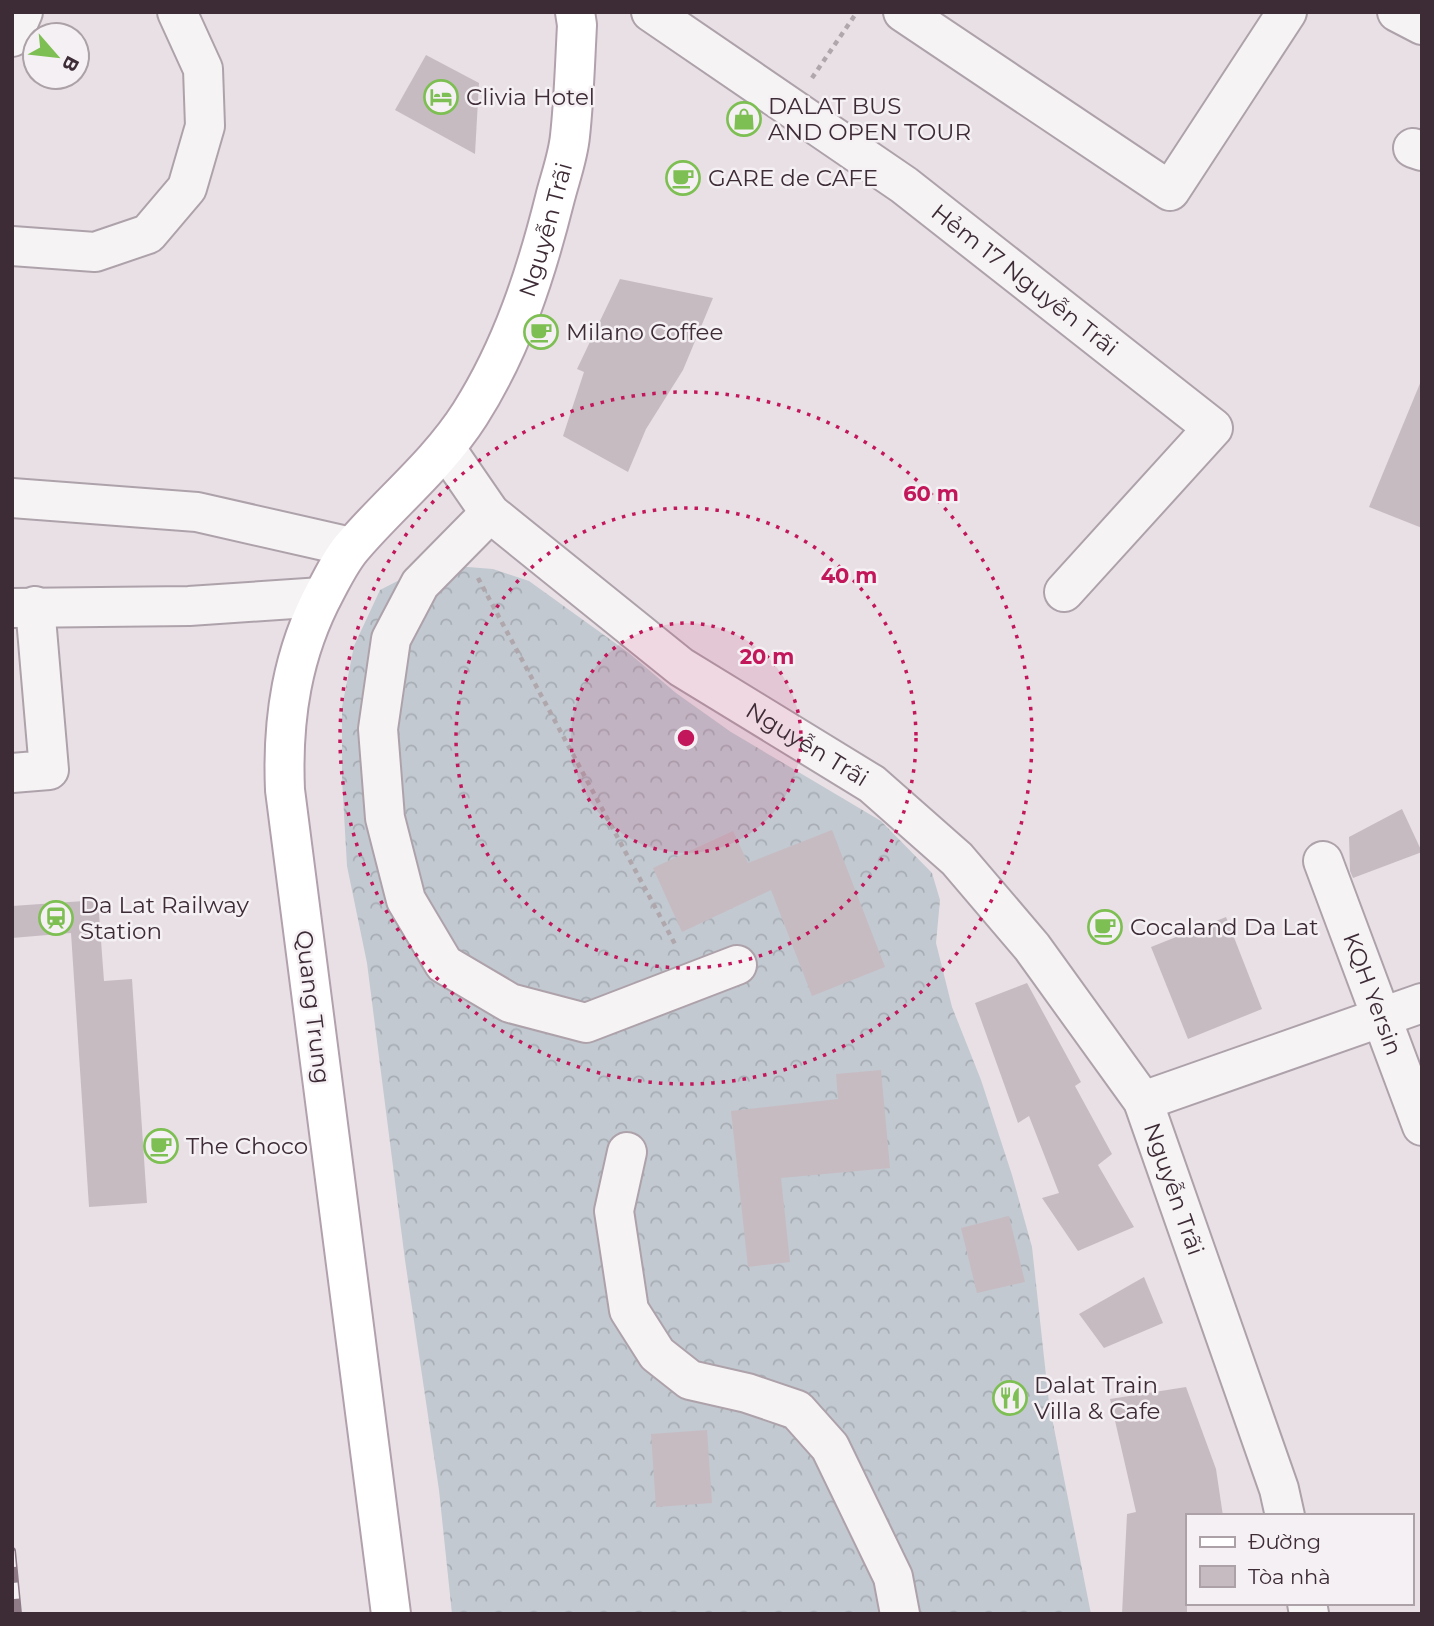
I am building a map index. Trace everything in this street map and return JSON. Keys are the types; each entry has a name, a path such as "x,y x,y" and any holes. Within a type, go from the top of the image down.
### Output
{"main road":[{"name":"Nguyễn Trãi","path":"446,449 470,415 499,363 523,309 541,252 570,139 577,25 575,12"},
{"name":"Quang Trung","path":"391,1614 285,790 283,751 293,674 304,637 322,597 351,547 446,449"}],"street":[{"path":"12,37 23,12"},
{"path":"12,246 95,252 148,234 187,188 205,126 203,69 177,12"},
{"name":"Hẻm 17 Nguyễn Trãi","path":"652,12 904,184 1213,428 1064,592"},
{"path":"903,12 1170,191 1286,12"},
{"path":"1397,12 1422,25"},
{"name":"Nguyễn Trãi","path":"446,449 489,513 681,667 872,784 957,859 1032,947 1143,1101 1279,1489 1285,1514"},
{"path":"12,498 197,512 351,547"},
{"path":"489,513 420,584 391,639 378,729 386,818 406,900 444,964 510,1003 586,1023 737,965"},
{"path":"12,773 49,770 24,607 188,606 322,597"},
{"name":"KQH Yersin","path":"1323,861 1422,1126"},
{"path":"1143,1101 1422,1003"},
{"path":"627,1152 614,1210 629,1310 657,1353 690,1380 747,1393 797,1410 830,1447 893,1577 900,1614"}],"path":[{"path":"792,106 857,12"},
{"path":"459,544 695,981"}],"green space":[{"path":"455,566 493,569 529,581 629,653 676,693 731,732 881,821 932,873 940,900 936,943 952,1007 981,1080 1032,1247 1049,1403 1091,1614 452,1614 439,1490 405,1260 367,963 347,866 342,779 342,707 354,646 380,590 419,570"}],"building":[{"name":"Clivia Hotel","path":"426,55 479,83 475,154 395,110"},
{"path":"620,279 713,298 683,370 646,429 628,472 563,436 584,372 577,369"},
{"path":"1422,382 1422,528 1369,507"},
{"path":"1402,809 1422,852 1353,878 1350,871 1349,837"},
{"path":"832,830 885,967 812,996 771,890 682,932 653,868 733,831 748,863"},
{"path":"98,900 104,981 132,979 147,1203 89,1207 71,933 12,938 12,906"},
{"path":"1226,917 1262,1009 1188,1039 1151,947"},
{"path":"1027,983 1081,1082 1075,1086 1112,1154 1098,1165 1134,1227 1078,1251 1042,1198 1059,1193 1029,1116 1018,1123 975,1003"},
{"path":"881,1070 890,1168 781,1178 790,1262 748,1267 731,1111 838,1099 836,1074"},
{"path":"1009,1216 1025,1282 977,1293 961,1228"},
{"path":"1144,1277 1163,1323 1104,1348 1079,1314"},
{"path":"1186,1387 1216,1469 1223,1514 1186,1514 1187,1614 1122,1614 1127,1514 1136,1512 1110,1399"},
{"path":"707,1430 712,1503 656,1507 651,1434"}],"railway":[{"path":"12,1551 18,1614"}],"place":[{"name":"Clivia Hotel","path":"441,97"},
{"name":"DALAT BUS AND OPEN TOUR","path":"744,119"},
{"name":"GARE de CAFE","path":"683,178"},
{"name":"Milano Coffee","path":"541,332"},
{"name":"Da Lat Railway Station","path":"56,918"},
{"name":"Cocaland Da Lat","path":"1105,927"},
{"name":"The Choco","path":"161,1146"},
{"name":"Dalat Train Villa & Cafe","path":"1010,1398"}]}
